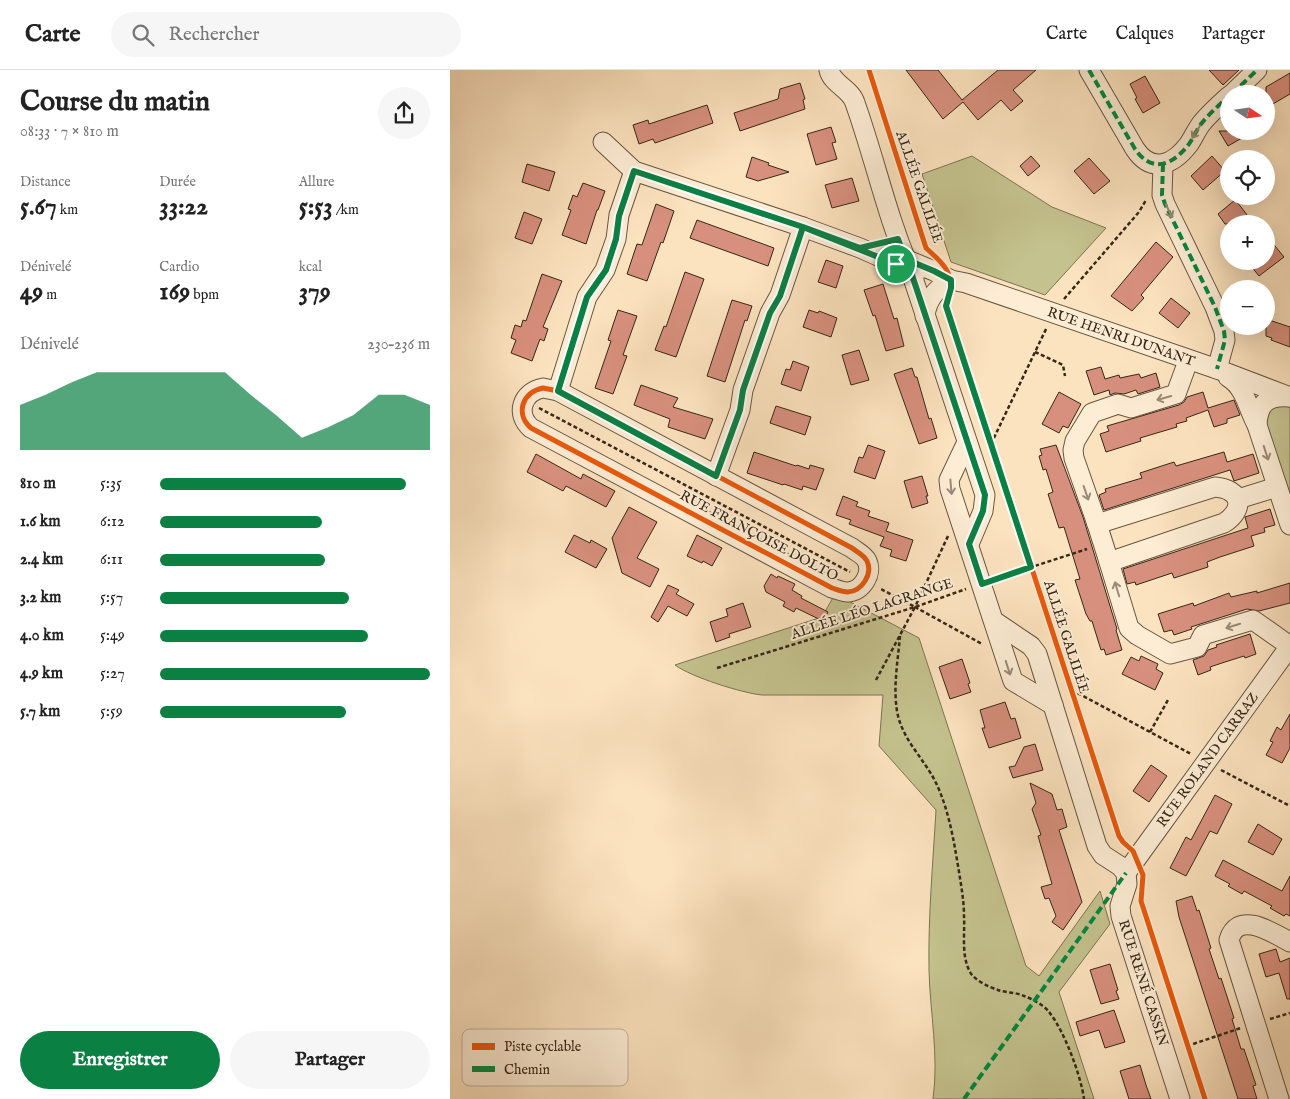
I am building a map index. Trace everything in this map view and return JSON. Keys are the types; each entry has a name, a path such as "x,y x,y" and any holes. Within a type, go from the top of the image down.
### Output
{"street":[{"path":"1089,70 1138,154 1151,164 1163,164 1176,156 1188,145 1202,124 1220,105"},
{"path":"1241,85 1257,70"},
{"path":"830,73 854,99 898,239 985,495 983,511 969,544"},
{"path":"558,391 587,297 606,270 616,239 619,216 634,171 603,142"},
{"path":"1163,164 1162,195 1165,204 1215,307 1224,330 1225,340 1216,369 1242,388 1257,424 1290,525"},
{"name":"RUE HENRI DUNANT","path":"634,171 803,227 908,265 934,271 947,282 971,285 1188,361 1216,369 1290,397"},
{"path":"716,476 740,410 743,390 770,313 780,296 803,227"},
{"path":"860,248 898,239"},
{"path":"925,316 928,302 947,282"},
{"path":"1188,361 1176,394 1131,408 1118,404 1094,412 1090,415 1075,441 1073,450 1129,628 1166,653 1174,654 1194,648 1203,635 1253,620 1290,646"},
{"name":"RUE FRANÇOISE DOLTO","path":"547,388 558,391 860,553 868,565 866,580 859,588 850,592 832,588 531,428 524,420 522,413 526,397 537,390 547,388"},
{"name":"RUE HENRI DUNANT","path":"1257,424 1258,413 1265,402 1277,397 1290,397"},
{"path":"966,442 949,480 950,489 1013,681 1053,705"},
{"path":"1097,524 1215,487 1227,489 1238,499 1238,507 1235,513 1224,523 1109,562"},
{"path":"1238,499 1277,487"},
{"path":"994,621 1035,650 1097,846 1104,855 1120,866 1126,874"},
{"name":"RUE ROLAND CARRAZ","path":"1126,874 1290,646"},
{"name":"RUE RENÉ CASSIN","path":"1126,874 1126,884 1120,906 1121,916 1180,1099"},
{"path":"1279,1099 1229,940 1237,927 1250,925 1264,928 1290,942"}],"path":[{"path":"1035,352 1063,365 1065,376"},
{"path":"988,435 994,453"},
{"path":"958,514 915,607 1005,656"},
{"path":"900,636 895,695 897,712 907,738 931,774 944,805 964,907 965,953 969,970 979,980 998,990 1024,996 1047,1010 1070,1052 1083,1089 1084,1099"},
{"path":"1072,690 1290,806"},
{"path":"1150,732 1168,700"},
{"path":"1185,1036 1190,1054"}],"shaded area":[{"path":"972,156 1052,207 1106,228 1045,295 951,262 922,174"},
{"path":"1290,403 1290,500 1265,421 1270,407"},
{"path":"835,594 919,638 1026,966 1039,976 1100,891 1110,924 1059,992 1094,1099 933,1099 935,1051 929,950 936,810 879,746 883,695 762,695 717,684 675,665 822,617"}],"building":[{"path":"906,70 938,70 962,100 998,70 1036,70 1013,90 1023,101 1011,111 1001,100 978,120 963,102 943,119"},
{"path":"1209,70 1239,70 1223,85"},
{"path":"1290,73 1290,94 1275,103 1275,85 1269,85"},
{"path":"1145,76 1160,103 1143,113 1135,99 1137,98 1130,84"},
{"path":"800,83 805,99 803,100 805,109 740,131 734,113 778,99 780,89"},
{"path":"707,105 713,123 655,143 653,139 639,144 633,125 648,120 649,124"},
{"path":"831,127 836,142 832,143 837,159 816,165 807,134"},
{"path":"1224,140 1238,140 1228,146"},
{"path":"1031,156 1040,166 1028,176 1020,166"},
{"path":"1212,156 1220,165 1220,175 1203,190 1191,176"},
{"path":"752,157 789,172 758,181 746,177"},
{"path":"1089,158 1110,181 1094,194 1074,171"},
{"path":"527,164 555,172 549,191 522,182"},
{"path":"852,178 859,201 832,208 825,185"},
{"path":"583,183 605,191 586,244 562,235 571,210 568,209 573,195 577,197"},
{"path":"656,204 674,211 647,281 627,274 637,244 642,245"},
{"path":"1229,205 1239,205 1247,215 1220,215 1220,217 1218,214"},
{"path":"524,212 542,219 532,244 515,238"},
{"path":"697,220 774,248 768,266 690,238"},
{"path":"1156,242 1173,257 1141,295 1144,298 1132,311 1111,296"},
{"path":"1275,246 1284,257 1275,264"},
{"path":"826,260 843,266 836,288 818,282"},
{"path":"1254,270 1267,270 1259,276"},
{"path":"685,272 704,279 676,357 655,350 664,326 666,327"},
{"path":"542,274 562,281 543,327 548,329 544,341 540,339 532,361 511,353 516,340 511,338 515,325 521,327 523,320 526,321"},
{"path":"883,284 894,319 897,318 904,346 886,351 875,315 873,316 864,290"},
{"path":"1171,298 1190,313 1178,328 1159,313"},
{"path":"732,300 752,306 747,321 745,320 725,382 707,376"},
{"path":"618,310 637,316 623,355 627,356 613,394 595,388 611,341 608,340"},
{"path":"809,310 818,313 819,311 837,318 831,337 803,327"},
{"path":"1275,322 1290,327 1290,347 1271,340 1272,338 1266,336 1275,335"},
{"path":"859,350 869,380 851,385 842,355"},
{"path":"793,361 809,367 801,391 781,384 786,369 790,370"},
{"path":"1101,367 1105,379 1119,375 1120,378 1139,374 1141,378 1156,373 1160,387 1138,394 1136,390 1124,394 1115,393 1110,395 1109,390 1094,395 1086,371"},
{"path":"912,368 915,377 917,377 929,419 931,418 937,438 919,444 894,374"},
{"path":"641,385 678,398 673,407 713,419 705,439 668,427 670,419 634,405"},
{"path":"1059,392 1081,404 1068,428 1063,426 1059,433 1042,424"},
{"path":"1203,392 1208,408 1234,400 1240,415 1227,419 1227,423 1214,427 1208,410 1186,418 1187,421 1176,424 1177,427 1140,438 1141,441 1106,452 1100,434 1109,431 1107,426 1179,405 1187,397"},
{"path":"776,406 811,417 805,435 770,423"},
{"path":"868,445 885,451 875,479 854,472 859,457 863,458"},
{"path":"1056,445 1083,517 1122,650 1106,655 1104,649 1101,650 1092,621 1090,621 1086,614 1075,580 1080,579 1064,527 1059,528 1048,494 1053,492 1046,469 1043,470 1039,456 1042,455 1040,449"},
{"path":"754,452 796,466 809,469 810,465 824,469 816,490 803,486 802,490 747,473"},
{"path":"1224,452 1227,462 1253,454 1259,473 1234,481 1230,470 1104,510 1099,495 1106,492 1105,489 1142,478 1140,473 1174,462 1176,466"},
{"path":"536,454 581,479 583,474 615,491 606,507 566,486 563,491 527,472"},
{"path":"922,476 928,496 926,496 928,503 912,508 904,481"},
{"path":"843,496 858,502 856,506 870,511 868,516 889,523 886,531 913,540 906,561 890,556 892,550 880,546 884,537 849,524 851,520 836,515"},
{"path":"629,507 657,522 637,558 659,569 650,587 622,573 612,538"},
{"path":"1270,509 1275,525 1264,528 1265,532 1251,536 1254,546 1207,562 1208,567 1174,578 1172,573 1136,585 1135,582 1127,584 1123,569 1248,528 1245,517"},
{"path":"574,535 590,543 591,540 607,549 596,568 565,552"},
{"path":"697,535 722,548 712,566 687,556"},
{"path":"771,574 795,584 792,590 802,596 801,598 828,612 823,621 796,608 794,612 783,606 785,602 766,592 764,586"},
{"path":"1290,583 1290,603 1259,611 1247,609 1191,627 1192,629 1174,635 1172,630 1164,632 1158,614 1193,603 1194,606 1229,593 1231,597 1257,591 1257,593"},
{"path":"668,585 679,590 676,594 694,604 687,616 668,606 658,622 651,617"},
{"path":"743,603 751,627 729,634 730,637 716,642 710,622 728,616 726,609"},
{"path":"1250,634 1256,654 1210,667 1211,670 1198,675 1193,660 1204,656 1208,650 1217,647 1216,645"},
{"path":"1141,656 1158,664 1156,669 1163,673 1155,690 1122,674 1131,657 1139,661"},
{"path":"962,659 971,692 950,699 939,667"},
{"path":"1005,702 1011,719 1015,718 1021,738 989,748 982,728 985,728 980,710"},
{"path":"1290,714 1290,748 1282,763 1266,755 1273,742 1270,741 1277,727 1281,730"},
{"path":"1035,744 1043,770 1013,778 1009,767 1015,766 1024,747"},
{"path":"1151,765 1167,776 1149,802 1133,791"},
{"path":"1030,783 1052,794 1057,810 1062,809 1067,827 1059,830 1082,902 1063,930 1052,922 1056,916 1049,898 1045,899 1041,887 1052,884 1038,836 1041,835 1032,809 1036,803"},
{"path":"1215,795 1232,804 1217,834 1210,831 1186,876 1170,868 1186,837 1191,840"},
{"path":"1258,824 1282,839 1273,855 1248,842"},
{"path":"1223,860 1282,891 1290,876 1290,916 1286,914 1284,916 1270,908 1272,906 1244,891 1242,894 1228,886 1230,884 1215,876"},
{"path":"1192,896 1197,911 1199,910 1211,948 1209,949 1234,1018 1232,1019 1241,1049 1244,1049 1256,1085 1253,1086 1257,1099 1238,1099 1179,917 1176,901"},
{"path":"1276,949 1280,962 1290,958 1290,999 1287,999 1279,973 1266,977 1259,954"},
{"path":"1110,964 1119,999 1101,1004 1090,970"},
{"path":"1114,1010 1125,1042 1105,1048 1099,1030 1080,1036 1076,1022"},
{"path":"1140,1065 1151,1099 1129,1099 1120,1071"}],"marked path":[{"path":"1089,70 1135,149 1148,162 1155,164 1169,161 1183,151 1204,120 1220,104"},
{"path":"1241,85 1257,70"},
{"path":"1163,164 1162,195 1165,204 1215,307 1224,331 1225,340 1217,369"},
{"path":"964,1099 1126,873"}],"cycle path":[{"name":"ALLÉE GALILÉE","path":"869,70 926,248 945,267 950,279 946,305 1119,836 1133,851 1143,875 1141,901 1205,1099"},
{"path":"543,388 558,391 852,548 867,561 869,571 865,581 858,589 853,591 848,592 832,588 531,428 523,416 523,404 530,394 543,388"}],"route":[{"path":"896,264 860,248 803,227 634,171 619,216 616,239 606,270 587,297 558,391 716,476 740,410 743,390 770,313 780,296 803,227 860,248 898,239 905,259 951,280 951,288 946,306 1031,567 982,584 969,544 983,511 985,495 911,272 896,264"}]}
